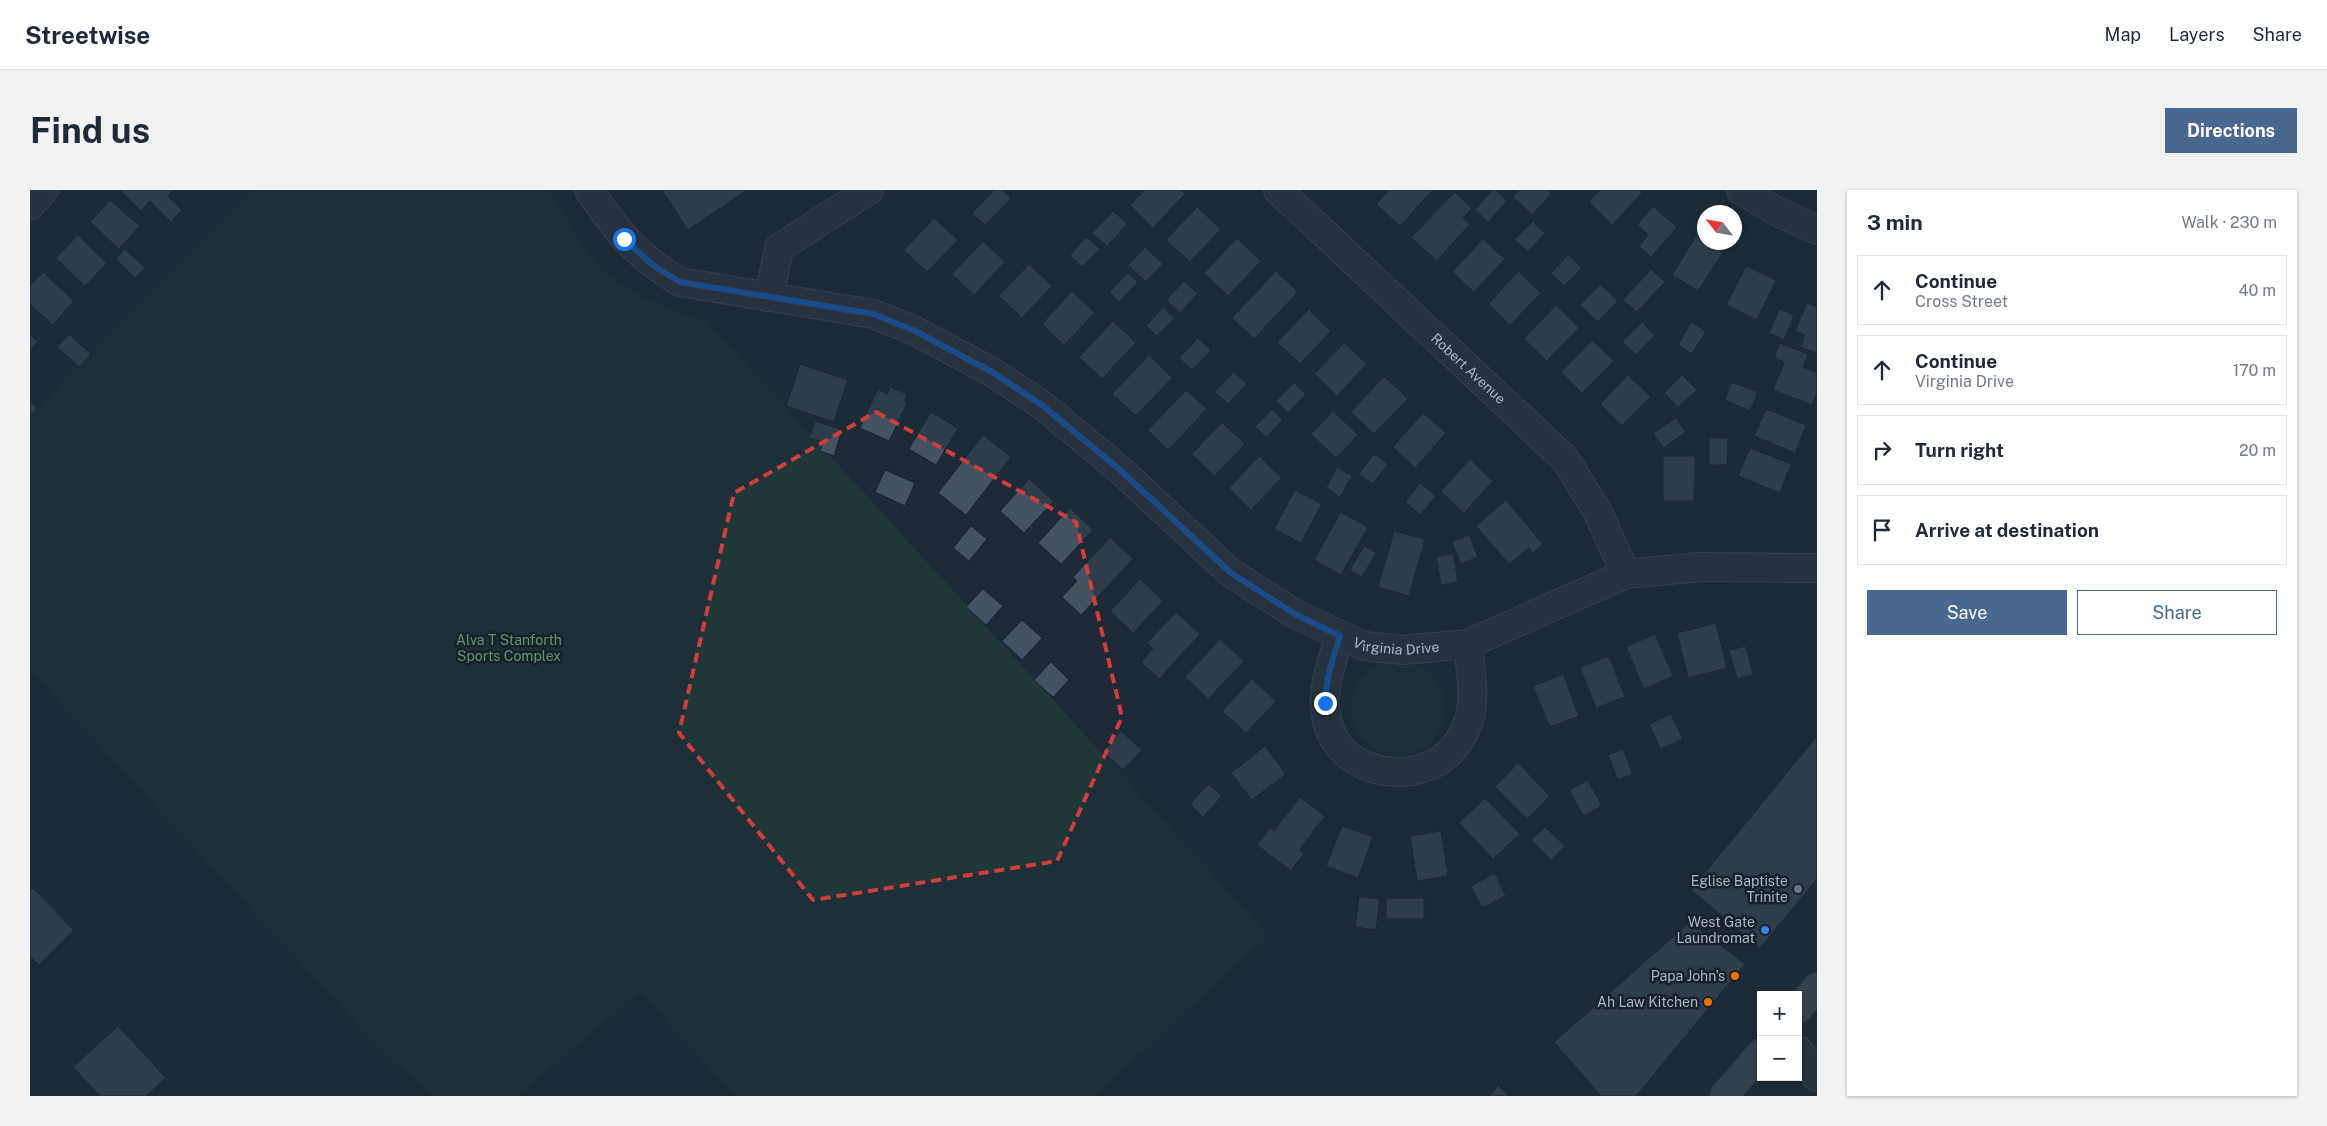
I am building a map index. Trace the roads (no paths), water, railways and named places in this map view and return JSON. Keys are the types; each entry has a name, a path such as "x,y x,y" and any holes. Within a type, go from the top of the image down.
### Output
{"main road":[{"path":"1802,1004 1817,987"},
{"path":"1724,1096 1757,1058"}],"street":[{"path":"30,205 44,190"},
{"name":"Virginia Drive","path":"589,190 624,239 654,266 680,282 873,314 913,330 992,372 1042,405 1119,469 1231,573 1295,614 1364,646 1403,650 1468,644 1626,574 1700,567 1817,568"},
{"path":"769,297 779,248 869,190"},
{"name":"Robert Avenue","path":"1278,190 1565,459 1597,511 1626,574"},
{"path":"1741,190 1774,210 1817,230"},
{"path":"1340,636 1326,687 1326,721 1333,739 1342,751 1358,762 1393,773 1410,771 1436,762 1447,755 1459,743 1469,718 1472,692 1468,644"},
{"path":"1802,1055 1817,1076"}],"place":[{"name":"Eglise Baptiste Trinite","path":"1798,889"},
{"name":"West Gate Laundromat","path":"1765,930"},
{"name":"Papa John's","path":"1735,976"},
{"name":"Ah Law Kitchen","path":"1708,1002"}],"park label":[{"name":"Alva T Stanforth Sports Complex","path":"509,648"}]}
